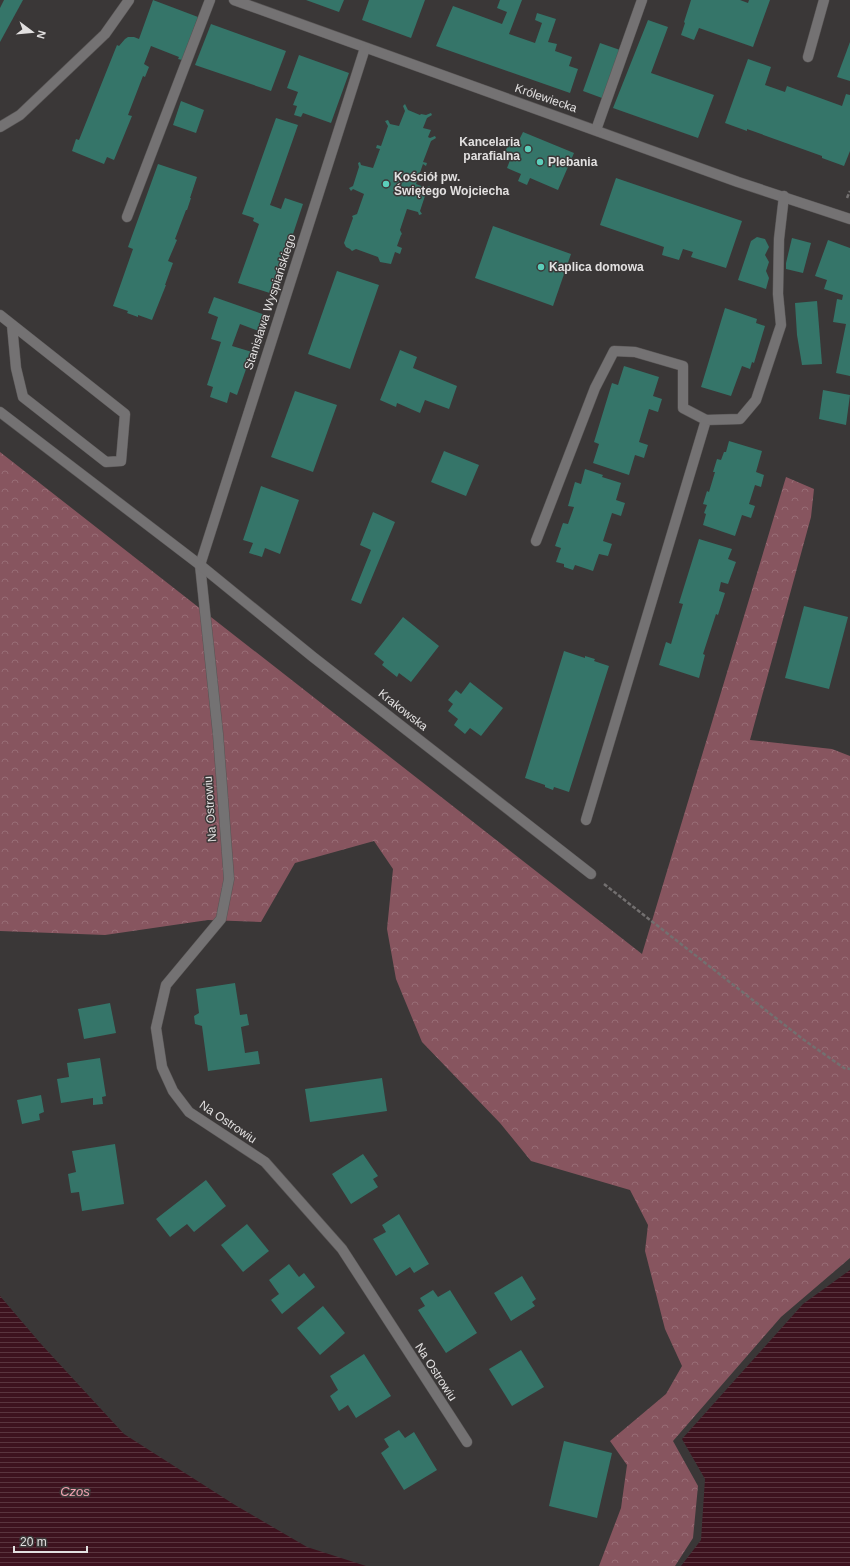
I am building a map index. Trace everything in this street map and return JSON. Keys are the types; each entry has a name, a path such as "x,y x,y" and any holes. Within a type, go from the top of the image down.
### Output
{"street":[{"path":"0,128 20,115 105,34 129,0"},
{"path":"127,216 210,0"},
{"name":"Królewiecka","path":"234,0 738,182 850,219"},
{"path":"596,130 642,0"},
{"path":"808,57 824,0"},
{"name":"Stanisława Wyspiańskiego","path":"200,565 365,48"},
{"path":"536,541 596,388 614,351 635,352 683,366 683,408 706,420 740,419 756,400 781,325 778,294 778,270 779,239 784,196"},
{"path":"0,315 125,414 121,461 106,462 23,397 16,368 12,325"},
{"name":"Krakowska","path":"0,412 200,565 314,657 591,874"},
{"path":"586,820 706,420"},
{"name":"Na Ostrowiu","path":"200,565 218,734 229,879 221,919 166,985 156,1028 162,1067 173,1091 189,1112 264,1162 342,1249 467,1442"}],"path":[{"path":"847,198 850,191"},
{"path":"591,874 804,1040 844,1068 850,1069"}],"green space":[{"path":"0,452 642,954 786,477 814,489 811,517 750,740 832,749 850,756 850,1258 781,1317 673,1441 698,1486 693,1538 675,1566 599,1566 621,1508 627,1465 610,1441 666,1394 682,1366 665,1329 645,1251 648,1225 630,1190 531,1161 500,1123 422,1042 396,979 387,929 393,869 374,841 295,863 261,922 208,920 105,935 0,931"}],"water":[{"path":"850,1270 850,1566 681,1566 701,1540 705,1479 682,1439 803,1304"},
{"name":"Czos","path":"0,1296 41,1344 124,1434 235,1505 307,1547 366,1566 0,1566"}],"building":[{"path":"4,0 23,0 0,42 0,8"},
{"path":"153,0 198,17 182,60 178,59 179,57 151,46 144,64 149,67 145,77 143,76 128,115 132,116 114,160 107,157 104,164 72,151 76,139 79,140 117,45 119,46 128,37 139,39"},
{"path":"306,0 344,0 339,12"},
{"path":"369,0 425,0 411,38 362,20"},
{"path":"500,0 522,0 509,34 535,43 542,23 535,20 537,13 556,19 548,42 557,44 555,51 572,57 569,66 578,69 570,93 436,46 453,6 502,24 507,12 497,8"},
{"path":"691,0 740,0 748,3 749,0 770,0 753,47 699,28 694,40 681,35"},
{"path":"648,20 668,27 651,73 714,95 698,138 613,108"},
{"path":"211,24 286,51 271,91 195,65"},
{"path":"850,42 850,81 837,77"},
{"path":"600,43 620,50 602,98 583,91"},
{"path":"299,55 349,73 331,123 303,113 301,117 294,115 297,106 293,105 298,92 287,88"},
{"path":"748,59 771,67 765,85 785,92 787,86 842,106 846,94 850,95 850,151 844,166 822,158 822,156 747,129 747,131 725,123"},
{"path":"181,101 204,110 196,133 173,125"},
{"name":"Kościół pw. Świętego Wojciecha","path":"405,104 408,110 420,115 431,113 432,115 427,118 423,128 431,130 428,137 430,138 435,136 436,138 431,141 423,162 427,163 426,166 423,164 416,184 426,188 429,186 431,188 427,190 420,211 422,214 419,215 418,212 407,209 400,230 402,234 397,246 402,248 400,254 395,252 391,264 380,262 378,257 356,249 352,251 346,247 344,243 353,218 352,216 357,214 364,194 353,189 351,191 349,188 353,186 359,167 358,163 360,162 361,165 373,168 380,149 376,148 377,145 381,146 388,126 385,121 388,120 390,124 399,126 405,111 403,106"},
{"path":"276,118 298,125 270,205 281,209 285,198 303,204 273,294 238,283 259,224 253,221 254,218 242,214"},
{"name":"Plebania","path":"523,132 574,153 558,190 530,178 527,185 518,181 521,174 507,168 512,155 505,152 511,139 518,142"},
{"path":"158,164 197,177 187,210 175,239 177,240 168,261 173,263 152,320 138,315 138,317 127,313 128,311 113,306 133,249 128,247"},
{"path":"616,178 742,221 726,268 691,257 693,252 683,249 679,260 662,255 664,247 600,225"},
{"path":"493,226 571,254 553,306 475,278"},
{"path":"757,237 765,239 769,247 765,255 769,262 766,271 769,278 766,289 738,280 751,241"},
{"path":"792,238 811,243 803,273 786,269"},
{"path":"828,240 850,248 850,376 836,373 846,324 833,322 837,299 842,300 843,295 824,289 827,280 815,276"},
{"path":"337,271 379,285 350,369 308,354"},
{"path":"214,297 265,315 259,331 240,324 232,346 252,352 237,395 230,392 227,403 210,397 213,387 207,385 221,342 211,339 218,317 208,313"},
{"path":"817,301 822,364 802,365 797,335 795,303"},
{"path":"725,308 757,319 756,323 765,326 754,363 752,362 750,369 742,366 731,396 701,387"},
{"path":"400,350 417,357 413,368 457,386 449,409 425,400 420,413 397,403 396,407 380,400"},
{"path":"624,366 659,377 653,396 662,399 658,412 649,409 639,442 648,445 644,458 635,455 629,475 593,463 599,444 594,442 612,383 618,385"},
{"path":"823,390 850,395 846,425 819,419"},
{"path":"295,391 337,405 313,472 271,457"},
{"path":"729,441 762,451 756,472 764,475 761,487 755,485 749,504 755,506 751,518 742,515 735,536 703,525 706,514 704,513 707,505 703,504 707,491 709,492 717,459 721,460 724,452 726,452"},
{"path":"444,451 479,465 466,496 431,482"},
{"path":"585,469 603,475 602,477 621,483 616,500 625,503 621,516 612,513 603,541 612,544 608,556 599,554 593,571 575,565 573,570 564,567 564,564 556,562 561,548 555,546 563,523 568,524 574,507 568,506 575,482 581,484"},
{"path":"261,486 299,500 280,554 265,548 262,557 249,553 253,543 243,540"},
{"path":"373,512 395,522 361,604 351,600 371,550 360,545"},
{"path":"699,539 732,549 728,559 736,562 728,584 721,582 719,591 725,593 718,615 716,614 703,654 705,655 699,678 659,665 666,642 671,644 683,604 679,603"},
{"path":"804,606 848,617 829,689 785,678"},
{"path":"403,617 439,646 411,682 399,673 397,677 382,665 384,662 374,654"},
{"path":"564,651 585,658 585,656 595,659 594,661 609,666 569,792 554,787 553,790 545,787 545,785 525,778"},
{"path":"470,682 503,708 481,736 470,728 465,734 454,725 458,719 448,711 453,704 448,700 456,690 461,694"},
{"path":"235,983 240,1015 247,1014 249,1025 241,1027 245,1053 258,1051 260,1064 208,1071 202,1026 195,1024 194,1016 199,1013 196,989"},
{"path":"110,1003 116,1033 84,1039 78,1009"},
{"path":"100,1058 106,1096 102,1097 103,1104 93,1105 93,1098 61,1103 57,1079 69,1077 67,1063"},
{"path":"382,1078 387,1111 310,1122 305,1089"},
{"path":"41,1095 44,1112 39,1114 40,1120 22,1124 17,1100"},
{"path":"115,1144 124,1204 82,1211 79,1192 71,1193 68,1174 76,1172 72,1151"},
{"path":"363,1154 378,1176 373,1179 378,1187 351,1204 332,1174"},
{"path":"206,1180 226,1206 194,1232 187,1224 170,1237 156,1219"},
{"path":"399,1214 429,1264 414,1273 410,1267 396,1276 373,1239 386,1232 382,1225"},
{"path":"247,1224 269,1251 243,1272 221,1245"},
{"path":"289,1264 299,1277 304,1273 315,1287 282,1314 271,1300 279,1294 269,1280"},
{"path":"522,1276 536,1299 532,1302 535,1306 511,1321 494,1293"},
{"path":"433,1290 438,1297 450,1290 477,1333 446,1353 418,1310 425,1306 420,1298"},
{"path":"323,1306 345,1333 320,1355 297,1328"},
{"path":"521,1350 544,1387 512,1406 489,1369"},
{"path":"364,1354 391,1396 356,1418 348,1405 339,1411 330,1396 338,1390 330,1376"},
{"path":"399,1430 405,1438 414,1432 437,1470 404,1490 381,1453 389,1447 384,1439"},
{"path":"564,1441 612,1453 597,1518 549,1506"}],"place":[{"name":"Kancelaria parafialna","path":"528,149"},
{"name":"Plebania","path":"540,162"},
{"name":"Kościół pw. Świętego Wojciecha","path":"386,184"},
{"name":"Kaplica domowa","path":"541,267"}]}
